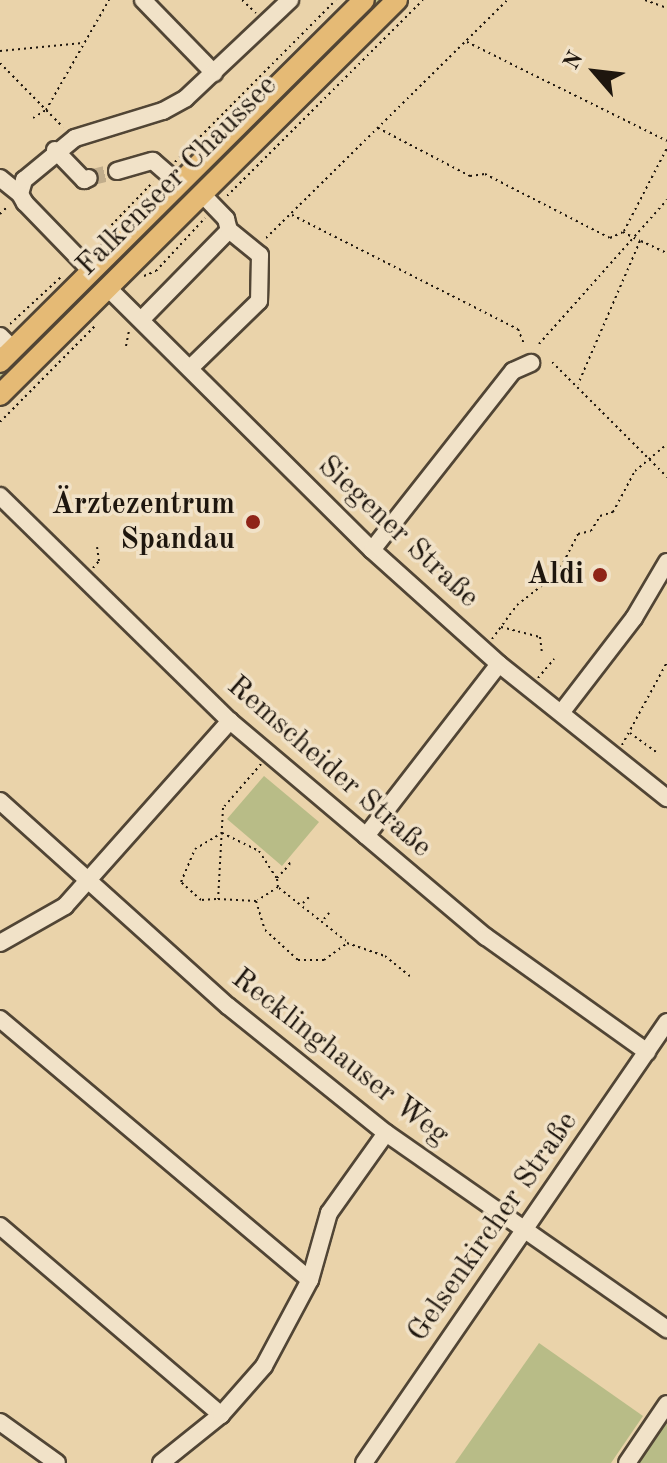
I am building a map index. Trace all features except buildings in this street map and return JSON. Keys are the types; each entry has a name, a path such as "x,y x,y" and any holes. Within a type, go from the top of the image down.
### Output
{"main road":[{"name":"Falkenseer Chaussee","path":"4,344 91,271 173,177 364,0"},
{"name":"Falkenseer Chaussee","path":"0,395 108,288 208,201 397,0"},
{"path":"91,271 108,288"}],"street":[{"path":"143,0 214,73"},
{"path":"18,193 55,150 96,130 163,111 214,73 290,0"},
{"path":"55,150 84,180 89,178"},
{"path":"117,171 153,161 173,177"},
{"path":"0,178 91,271"},
{"path":"190,368 259,301 260,255 229,230 208,201"},
{"path":"136,323 229,230"},
{"name":"Siegener Straße","path":"108,288 136,323 190,368 372,550 499,664 667,798"},
{"path":"372,550 513,371 531,363"},
{"name":"Remscheider Straße","path":"0,496 230,721 486,937 647,1052"},
{"path":"561,713 634,618 667,562"},
{"path":"366,836 499,664"},
{"path":"0,943 52,915 88,883 230,721"},
{"name":"Recklinghauser Weg","path":"0,801 228,1006 386,1133 667,1329"},
{"path":"0,1019 310,1280"},
{"name":"Gelsenkircher Straße","path":"364,1463 667,1022"},
{"path":"161,1463 221,1415 264,1366 310,1280 329,1213 386,1133"},
{"path":"0,1226 221,1415"},
{"path":"627,1463 667,1404"},
{"path":"0,1422 57,1463"}],"path":[{"path":"33,118 46,110 109,0"},
{"path":"242,0 259,15"},
{"path":"97,241 173,177 336,0"},
{"path":"139,280 163,266 180,249 208,201 423,0"},
{"path":"255,250 507,0"},
{"path":"645,0 667,8"},
{"path":"465,41 667,141"},
{"path":"0,51 84,43"},
{"path":"0,63 69,134"},
{"path":"378,128 470,176 485,174 610,238 623,232 667,148"},
{"path":"0,214 18,193"},
{"path":"539,344 667,200"},
{"path":"290,214 518,329 524,344"},
{"path":"623,232 667,253"},
{"path":"578,384 640,241"},
{"path":"174,242 180,249"},
{"path":"156,259 163,266"},
{"path":"4,344 63,275"},
{"path":"0,422 97,322"},
{"path":"126,346 136,323"},
{"path":"552,362 578,384 667,477"},
{"path":"490,640 517,605 558,573 578,534 591,531 600,516 613,512 635,471 667,444"},
{"path":"89,572 99,561 97,547"},
{"path":"499,627 540,637 542,653"},
{"path":"537,679 554,659"},
{"path":"622,747 667,662"},
{"path":"629,732 659,754"},
{"path":"218,899 223,808 264,761"},
{"path":"222,833 259,851 277,879 278,887 323,920 347,943 385,956 410,976"},
{"path":"222,833 195,849 181,882 201,900 256,901 278,887"},
{"path":"277,879 290,864 287,861"},
{"path":"302,904 310,896"},
{"path":"256,901 265,930 298,960 324,960 347,943"},
{"path":"323,920 329,913"}],"green space":[{"path":"374,0 387,0 121,265 115,259"},
{"path":"80,293 86,299 0,384 0,373"},
{"path":"264,776 319,822 282,866 227,819"},
{"path":"539,1343 643,1416 611,1463 455,1463"},
{"path":"667,1414 667,1463 634,1463"}],"tunnel":[{"path":"89,178 117,171"}],"place":[{"name":"Ärztezentrum Spandau","path":"253,522"},
{"name":"Aldi","path":"600,575"}]}
